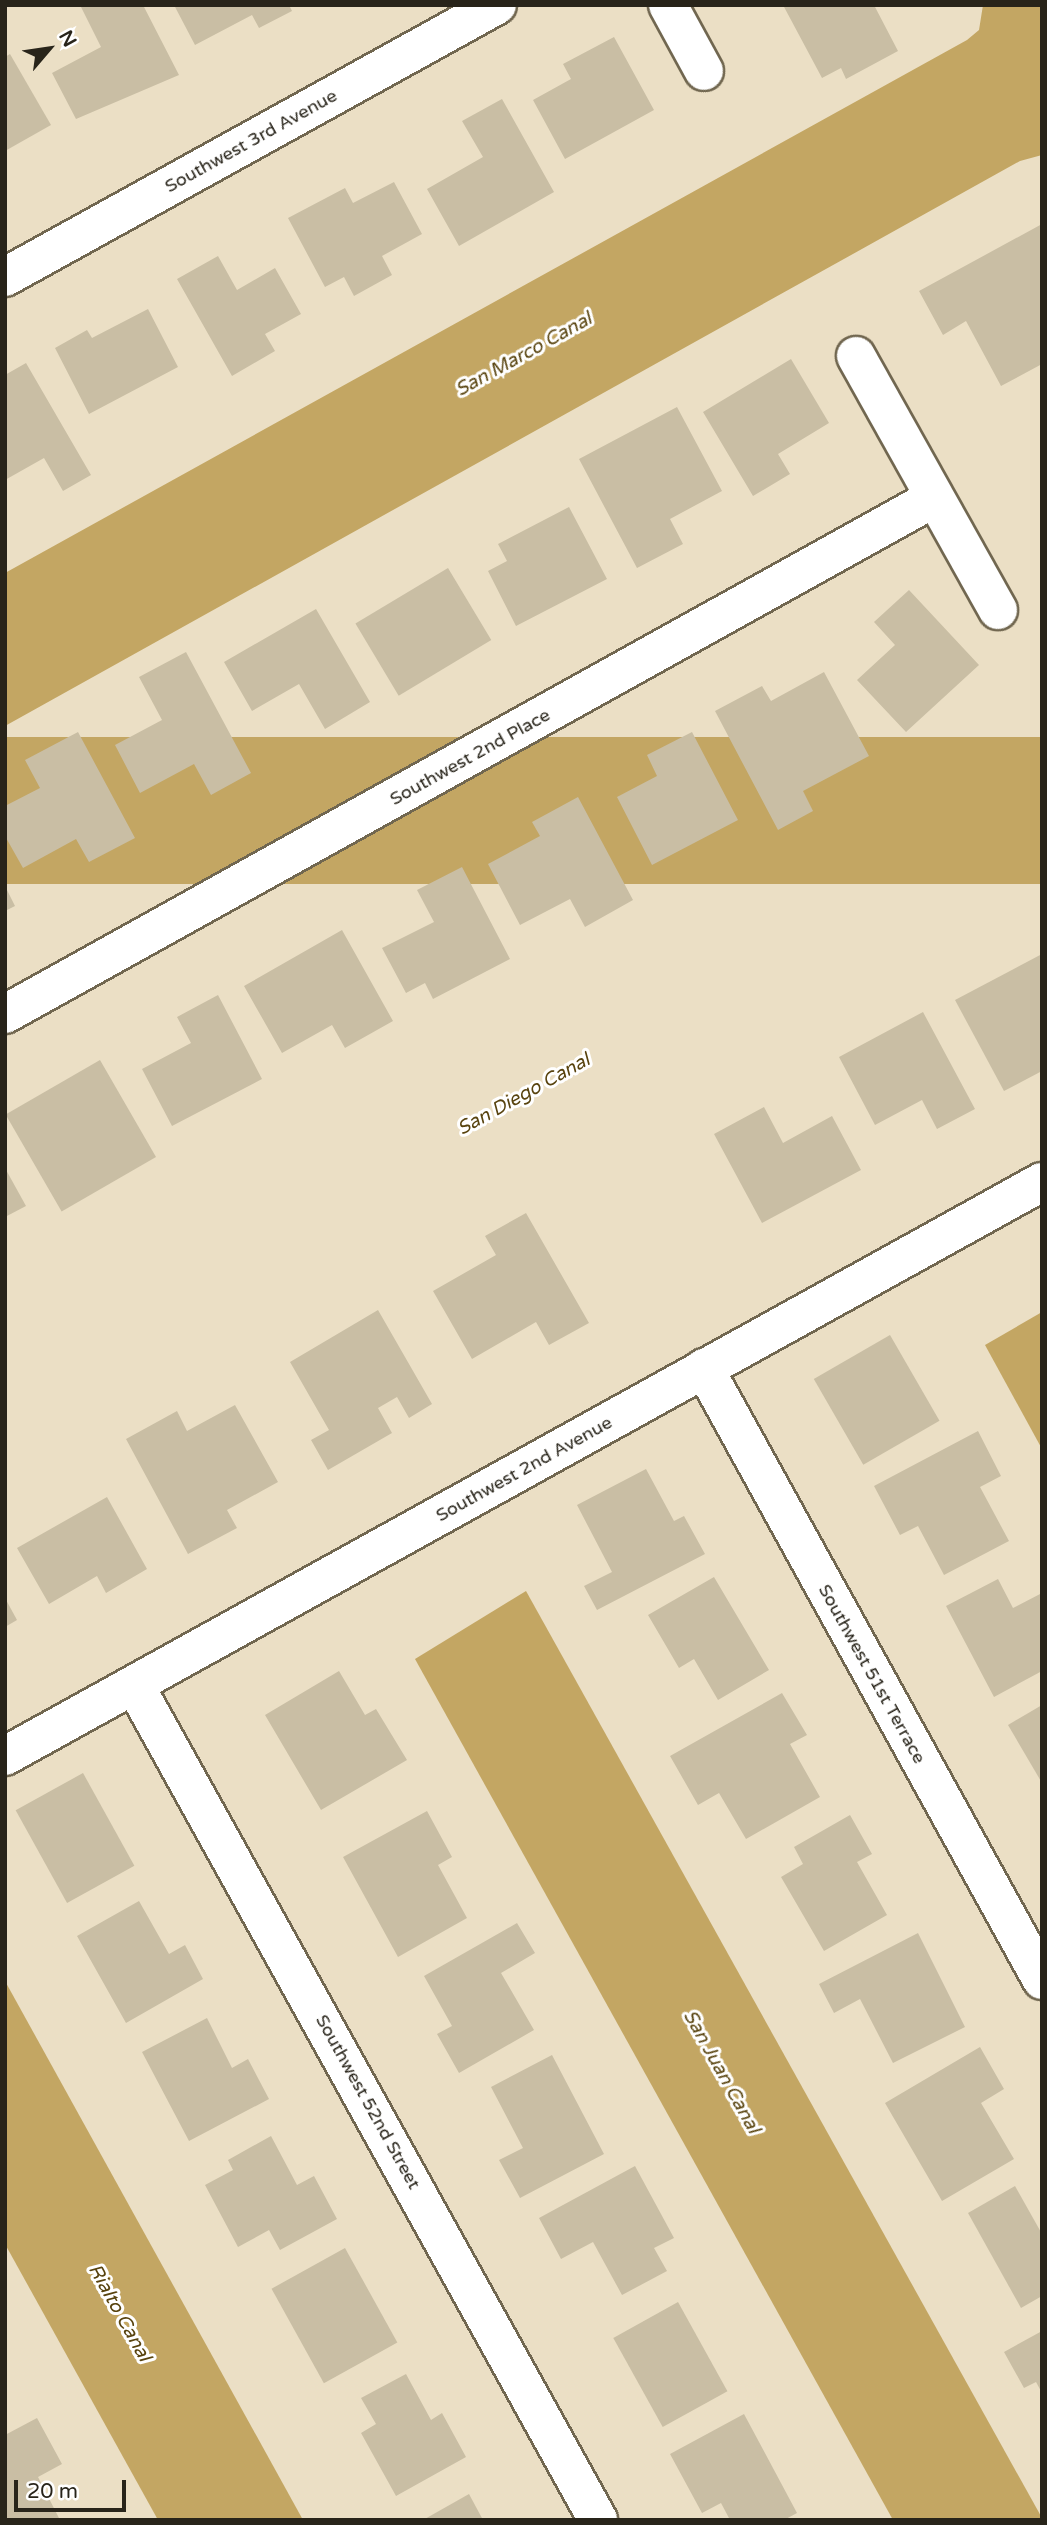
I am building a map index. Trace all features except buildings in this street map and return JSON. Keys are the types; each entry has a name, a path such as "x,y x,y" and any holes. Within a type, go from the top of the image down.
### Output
{"street":[{"name":"Southwest 3rd Avenue","path":"5,277 497,5"},
{"path":"668,5 705,71"},
{"path":"856,356 998,610"},
{"name":"Southwest 2nd Place","path":"5,1014 934,498"},
{"name":"Southwest 2nd Avenue","path":"5,1756 1042,1182"},
{"name":"Southwest 51st Terrace","path":"704,1368 1042,1980"},
{"name":"Southwest 52nd Street","path":"135,1686 598,2520"}],"water":[{"name":"San Marco Canal","path":"983,5 1042,5 1042,155 1020,161 5,726 5,573 967,40 979,30"},
{"path":"5,737 1042,737 1042,884 5,884"},
{"path":"1042,1312 1042,1449 985,1345"},
{"name":"San Juan Canal","path":"526,1591 1042,2520 893,2520 415,1659"},
{"name":"Rialto Canal","path":"5,1981 303,2520 158,2520 5,2244"}],"water label":[{"name":"San Diego Canal","path":"524,1095"}]}
